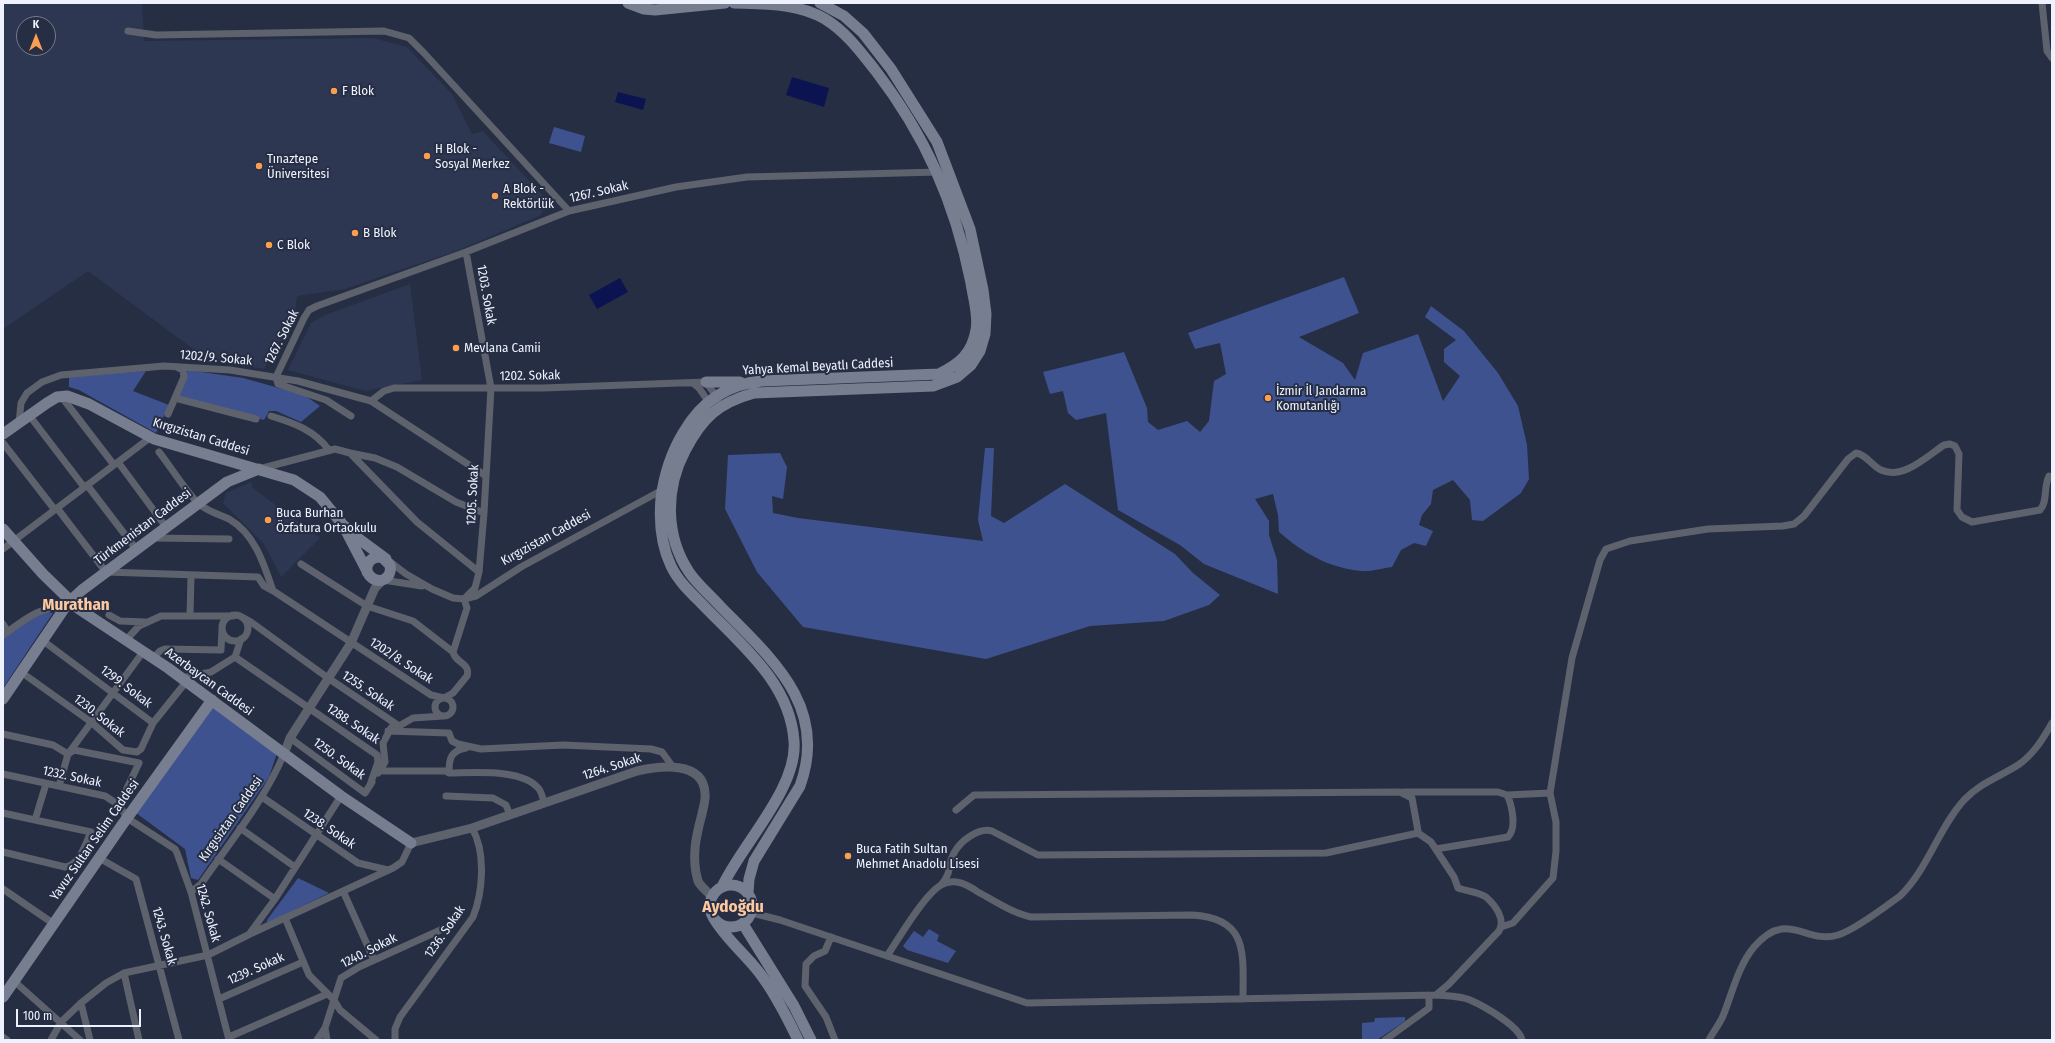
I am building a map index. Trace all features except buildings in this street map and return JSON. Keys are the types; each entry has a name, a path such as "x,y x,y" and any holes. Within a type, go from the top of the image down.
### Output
{"main road":[{"path":"628,3 644,9 655,10 725,3"},
{"name":"Yahya Kemal Beyatlı Caddesi","path":"722,887 787,781 795,750 793,730 786,704 775,682 684,586 670,565 661,528 660,510 682,457 691,439 715,403 738,385 762,381 939,374 957,365 964,358 976,329 975,307 962,247 938,172 928,150 887,86 856,45 842,31 825,19 797,8 774,4 734,3"},
{"name":"Yahya Kemal Beyatlı Caddesi","path":"715,403 754,393 933,386 942,384 957,377 971,365 980,351 985,334 987,324 985,303 975,251 962,206 937,142 891,69 863,33 844,16 820,3"},
{"path":"706,382 762,381"},
{"path":"3,434 29,415 57,397 62,396"},
{"name":"Kırgızistan Caddesi","path":"62,396 68,396 88,404 151,437 294,480 313,491 343,525 359,540 386,559"},
{"name":"Türkmenistan Caddesi","path":"5,692 21,672 67,604 106,572 198,503 228,482 259,469"},
{"name":"Yahya Kemal Beyatlı Caddesi","path":"668,488 671,522 675,543 684,563 700,585 783,674 795,693 806,725 808,757 803,778 800,786 754,861 749,879 748,893"},
{"name":"Kırgızistan Caddesi","path":"343,525 367,572"},
{"name":"Azerbaycan Caddesi","path":"3,529 43,574 67,604 79,609 153,658 341,796 411,843"},
{"path":"378,557 386,559 390,565 390,572 382,580 375,580 367,572 370,560 378,557"},
{"name":"Yavuz Sultan Selim Caddesi","path":"3,997 127,818 212,700"},
{"path":"713,917 723,926 730,928 744,924 752,913 752,899 748,893 736,885 722,887 712,897 710,910 713,917 721,931 758,972 784,1012 798,1040"},
{"path":"744,924 794,1006 811,1040"}],"street":[{"path":"2042,3 2047,51 2052,58"},
{"path":"128,31 156,35 384,31 409,38 569,211"},
{"name":"1267. Sokak","path":"276,376 309,310 466,252 569,211 676,187 747,177 938,172"},
{"name":"1203. Sokak","path":"466,252 491,388"},
{"path":"168,414 184,373 181,368 175,366"},
{"name":"1202/9. Sokak","path":"19,423 21,403 24,398 37,385 55,377 106,370 175,366 230,370 298,380 371,401 486,476"},
{"path":"276,376 278,384 326,400 351,416"},
{"path":"706,382 715,403"},
{"name":"1202. Sokak","path":"371,401 384,392 394,388 491,388 706,382"},
{"path":"693,383 715,403"},
{"name":"1205. Sokak","path":"464,599 475,588 479,572 491,388"},
{"path":"62,396 166,527"},
{"path":"175,398 256,419"},
{"path":"29,415 136,550"},
{"path":"271,416 304,428 319,438 329,450"},
{"path":"3,549 151,437"},
{"path":"3,443 106,572"},
{"path":"1385,1040 1430,1008 1432,995 1450,984 1501,927 1513,923 1553,878 1556,851 1556,822 1550,793 1572,658 1600,560 1606,549 1630,541 1708,529 1783,526 1794,524 1804,516 1848,459 1856,453 1863,454 1880,470 1894,473 1911,467 1944,445 1950,444 1955,446 1959,454 1956,510 1962,517 1972,522 2040,510 2044,505 2045,485 2049,476 2052,477"},
{"name":"Türkmenistan Caddesi","path":"259,469 335,449 375,458 397,467 449,499 484,513"},
{"path":"160,452 198,503 214,514 228,519 240,528 253,542 260,556 272,591"},
{"path":"350,452 417,522 479,572"},
{"name":"Kırgızistan Caddesi","path":"386,559 406,574 432,589 453,598 464,599 476,596 521,567 668,488"},
{"path":"152,538 229,539"},
{"path":"301,564 367,606 413,621 454,652 456,658 464,664 468,673 453,693 439,700 436,705 437,713 443,716"},
{"name":"1202/8. Sokak","path":"106,572 191,576 258,577 264,586 351,643 431,695 444,698"},
{"name":"Kırgızistan Caddesi","path":"367,572 369,579 367,606"},
{"path":"190,616 191,576"},
{"name":"Kırgızistan Caddesi","path":"284,754 290,738 351,643 378,583 382,580 432,589"},
{"path":"454,652 467,608 464,599"},
{"path":"3,624 6,634 40,611 67,604"},
{"path":"109,616 126,622 148,622"},
{"path":"126,640 139,626 161,616 242,617 248,628 247,633 241,639 235,657 211,672 184,680"},
{"path":"153,658 160,651 165,650 221,650 222,630 226,619 233,616"},
{"name":"1255. Sokak","path":"242,617 252,622 328,678 394,723"},
{"path":"222,630 229,639 241,639"},
{"name":"1299. Sokak","path":"42,640 154,722 184,680"},
{"path":"59,786 68,754 143,652"},
{"path":"235,657 309,708"},
{"name":"1230. Sokak","path":"21,672 91,722 123,750 136,752 142,749"},
{"path":"394,723 400,726 413,718 443,716 451,713 454,708 452,702 444,698"},
{"name":"1288. Sokak","path":"309,708 377,755 378,762 370,785"},
{"path":"119,805 139,763 142,749 154,722"},
{"name":"1250. Sokak","path":"290,738 365,793 385,762 383,743 388,731 394,723"},
{"path":"1709,1040 1722,1018 1743,963 1763,938 1773,931 1781,929 1797,930 1827,937 1839,935 1900,896 1908,889 1926,863 1948,822 1965,800 1985,782 2018,765 2031,754 2043,739 2052,723"},
{"name":"1255. Sokak","path":"388,731 449,732 452,741 468,748"},
{"path":"3,734 54,745 68,754"},
{"path":"447,772 452,754 460,749 468,748 490,750 569,745 651,749 662,752 674,768"},
{"path":"68,754 74,750 139,763"},
{"name":"Kırgısiztan Caddesi","path":"191,892 200,884 262,797 273,779 284,754"},
{"name":"1264. Sokak","path":"411,843 472,828 637,771 655,768 674,768 692,772 699,778 704,788 705,799 695,845 695,862 698,882 712,897"},
{"path":"380,771 503,774 522,778 540,790 544,803"},
{"name":"1232. Sokak","path":"3,774 105,796 119,805 127,818"},
{"path":"35,820 46,784"},
{"path":"956,810 974,796 1400,792 1498,792 1506,794 1550,793"},
{"path":"1400,792 1412,798 1418,833"},
{"path":"1436,849 1508,837 1511,835 1514,825 1506,794"},
{"path":"250,934 341,796"},
{"path":"446,796 497,799 506,804 510,815"},
{"name":"1238. Sokak","path":"262,797 358,863 388,870"},
{"path":"3,813 91,832 76,862 71,866 65,866 3,852"},
{"name":"1242. Sokak","path":"127,818 175,849 191,892 229,1039"},
{"path":"240,828 295,866"},
{"name":"1236. Sokak","path":"395,1040 395,1029 400,1017 473,917 477,908 480,881 480,858 476,834 472,828"},
{"path":"887,956 927,898 949,874 955,851 976,832 984,830 992,831 1038,855 1326,853 1418,833 1431,842 1454,877 1458,888 1486,897 1500,914 1501,927"},
{"path":"51,1040 61,1022 81,1003 106,983 124,973 208,955 388,870 402,862 411,843"},
{"name":"1243. Sokak","path":"99,858 136,879 179,1040"},
{"path":"218,859 275,898"},
{"path":"941,884 952,882 962,883 1010,910 1031,917 1192,915 1214,918 1229,926 1237,935 1240,942 1243,952 1243,998"},
{"path":"3,889 54,924"},
{"path":"343,891 374,960"},
{"path":"752,913 831,937 1027,1003 1432,995 1469,1000 1510,1024 1521,1036 1522,1040"},
{"path":"284,918 308,975 334,1000 340,1010 376,1040"},
{"name":"1240. Sokak","path":"325,1028 341,978 374,960 447,927"},
{"path":"831,937 824,951 814,956 806,964 804,980 805,986 826,1017 835,1040"},
{"name":"1239. Sokak","path":"219,999 303,962"},
{"path":"124,973 139,1040"},
{"path":"14,981 28,996 61,1022 80,1040"},
{"path":"229,1039 327,994"},
{"path":"81,1003 90,1040"},
{"path":"317,1040 325,1028"},
{"path":"325,1028 327,1040"},
{"path":"3,1037 7,1040"}],"shaded area":[{"name":"Tınaztepe Üniversitesi","path":"3,3 142,3 144,41 373,38 407,47 452,94 472,134 483,131 546,199 541,215 459,250 345,289 297,296 294,319 264,369 204,357 88,271 3,329"},
{"path":"792,77 829,88 824,107 786,95"},
{"path":"618,92 646,99 643,110 615,102"},
{"path":"554,127 585,136 581,152 549,143"},
{"path":"1344,277 1359,313 1299,337 1343,363 1355,380 1363,353 1418,334 1443,401 1460,376 1444,362 1444,349 1456,340 1425,317 1431,306 1464,331 1498,373 1518,406 1527,445 1529,479 1521,493 1483,521 1472,520 1470,500 1453,480 1433,490 1431,504 1422,515 1419,525 1433,531 1426,546 1414,543 1401,550 1392,567 1365,571 1338,567 1327,563 1297,547 1279,532 1278,515 1273,494 1255,499 1269,521 1269,535 1277,560 1278,594 1204,564 1180,545 1118,510 1106,413 1076,420 1068,413 1063,391 1050,394 1043,372 1124,352 1147,408 1148,422 1158,430 1187,421 1200,432 1209,421 1214,381 1226,374 1220,343 1195,349 1188,333"},
{"path":"620,278 628,292 597,309 589,295"},
{"path":"410,284 422,380 365,391 288,370 311,323 325,315"},
{"path":"188,370 243,378 304,395 320,406 301,422 276,411 269,411 264,420 177,396"},
{"path":"146,371 133,391 169,405 156,433 79,390 69,387 69,377"},
{"path":"985,448 994,448 991,516 1004,523 1065,484 1175,554 1193,573 1220,595 1209,605 1164,621 1090,626 986,659 803,627 757,572 725,509 728,455 780,453 787,467 783,499 772,496 773,513 798,518 983,541 978,520"},
{"name":"Buca Burhan Özfatura Ortaokulu","path":"251,482 253,488 320,538 281,577 264,544 223,503 226,493"},
{"path":"40,611 53,613 3,688 3,635"},
{"path":"210,705 277,753 269,777 198,880 191,878 185,849 132,810"},
{"path":"298,878 329,893 267,923 267,920"},
{"path":"929,929 939,935 937,941 956,951 948,963 907,950 903,946 914,931 923,937"},
{"path":"1405,1017 1405,1021 1377,1040 1362,1040 1362,1023 1374,1022 1375,1018"}],"place":[{"name":"F Blok","path":"334,91"},
{"name":"H Blok - Sosyal Merkez","path":"427,156"},
{"name":"Tınaztepe Üniversitesi","path":"259,166"},
{"name":"A Blok - Rektörlük","path":"495,196"},
{"name":"B Blok","path":"355,233"},
{"name":"C Blok","path":"269,245"},
{"name":"Mevlana Camii","path":"456,348"},
{"name":"İzmir İl Jandarma Komutanlığı","path":"1268,398"},
{"name":"Buca Burhan Özfatura Ortaokulu","path":"268,520"},
{"name":"Buca Fatih Sultan Mehmet Anadolu Lisesi","path":"848,856"}],"district":[{"name":"Murathan","path":"76,605"},
{"name":"Aydoğdu","path":"733,907"}]}
